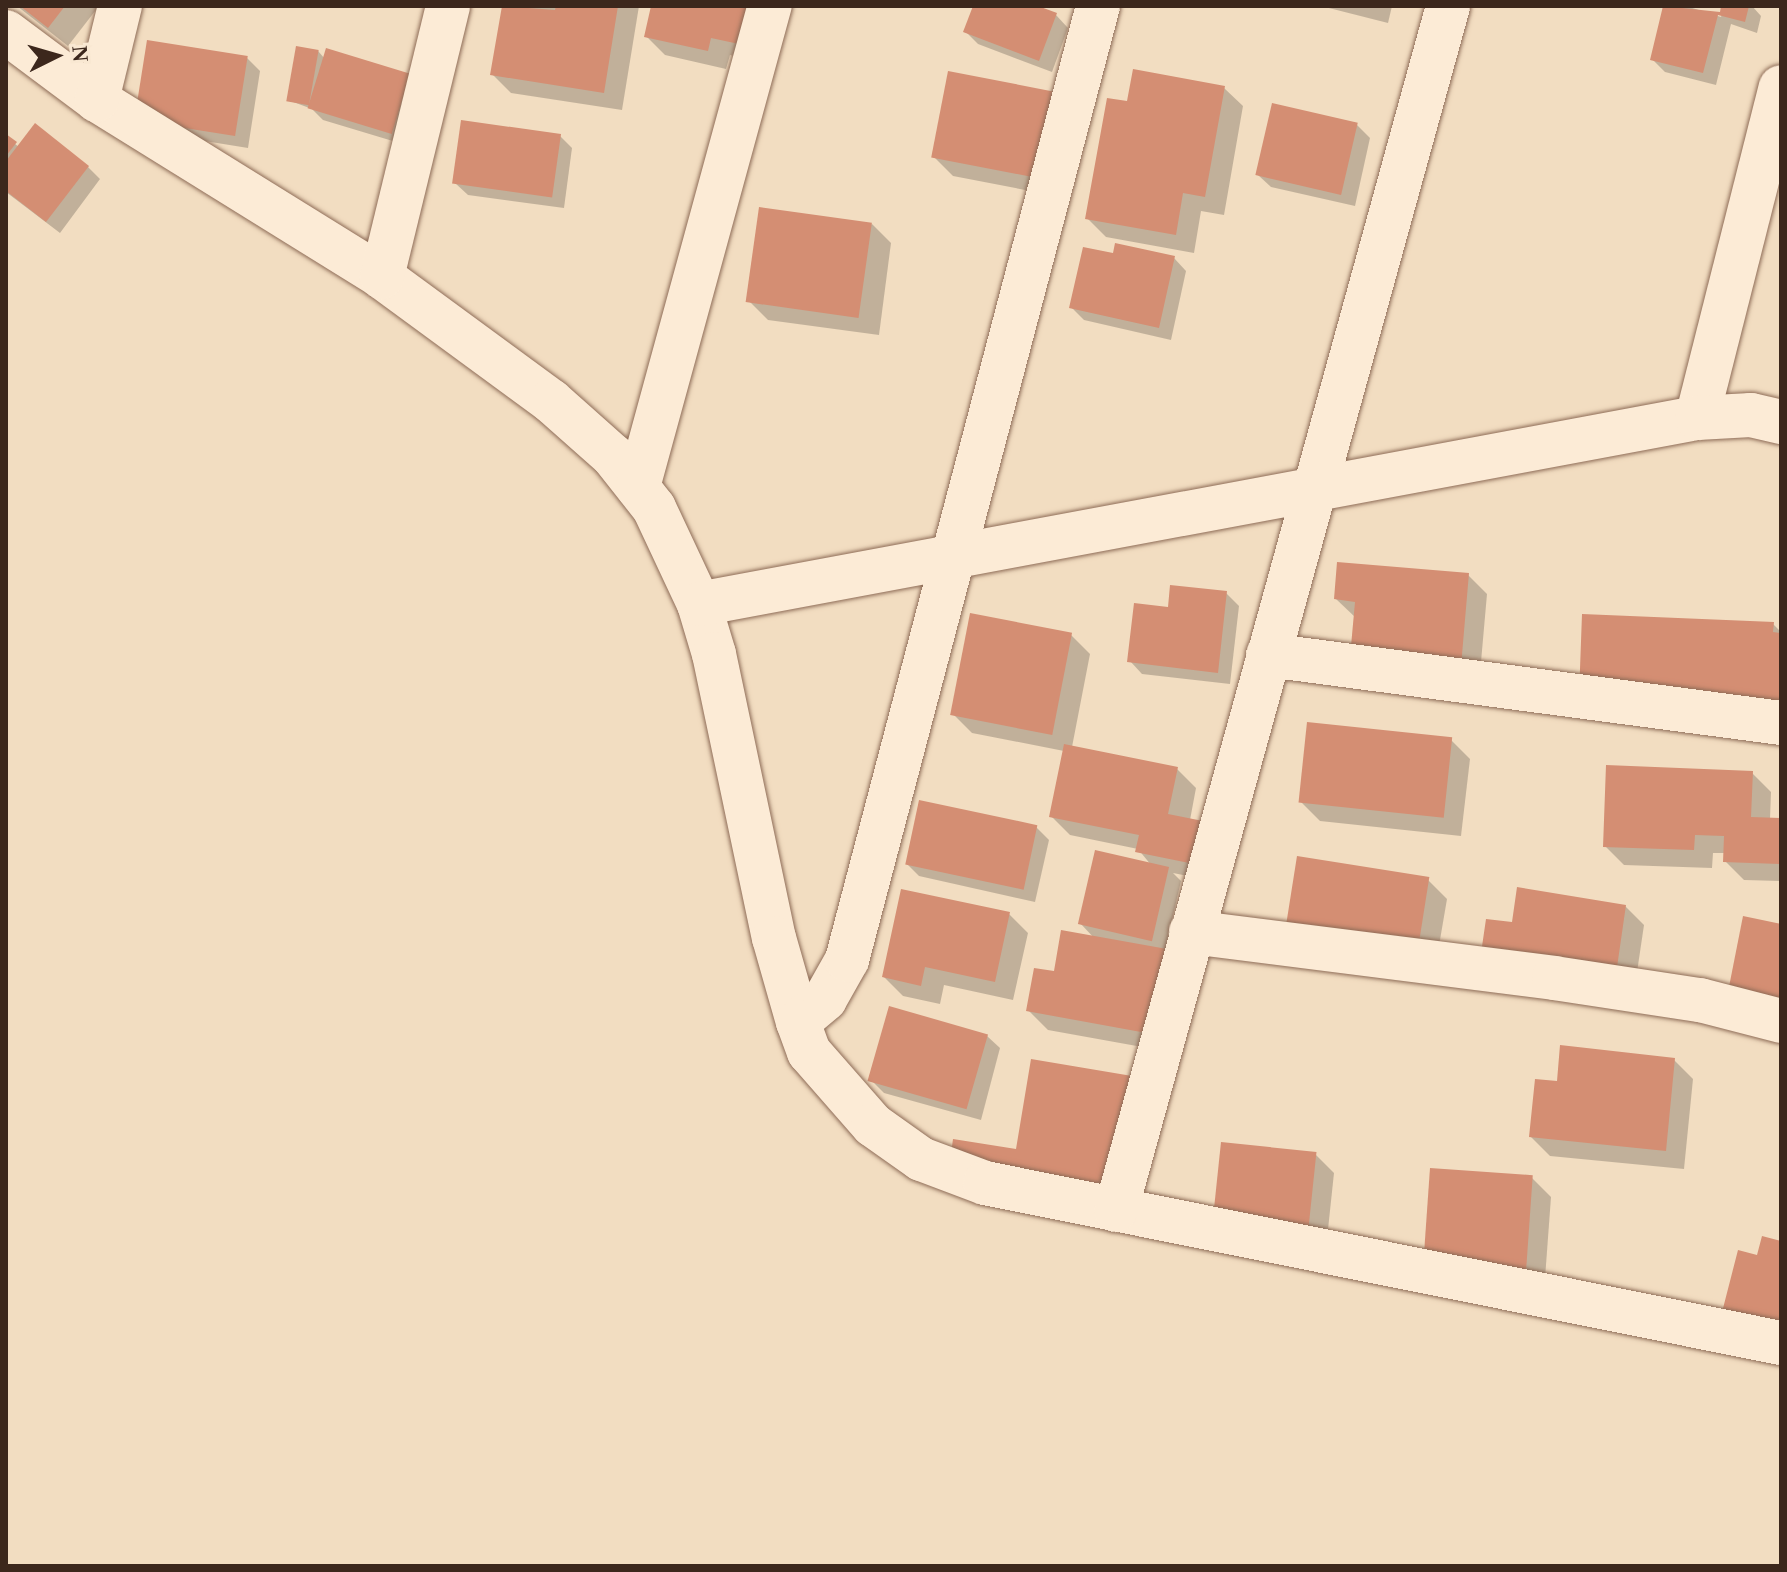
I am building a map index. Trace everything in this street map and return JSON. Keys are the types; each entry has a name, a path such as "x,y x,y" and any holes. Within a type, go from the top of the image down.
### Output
{"street":[{"path":"97,100 120,6"},
{"path":"382,277 448,6"},
{"path":"638,487 770,6"},
{"path":"798,1022 825,999 847,960 1098,6"},
{"path":"1116,1210 1448,6"},
{"path":"6,32 97,100 382,277 551,401 613,456 638,487 654,508 699,604 714,654 774,938 809,1052 832,1084 873,1125 921,1159 985,1183 1781,1343"},
{"path":"1697,418 1781,87"},
{"path":"699,604 954,559 1316,485 1697,418 1751,415 1781,422"},
{"path":"1268,655 1781,723"},
{"path":"1191,932 1700,1000 1781,1021"}],"building":[{"path":"20,6 65,6 48,28"},
{"path":"502,6 555,10 556,6 618,6 604,93 490,75"},
{"path":"651,6 762,6 753,47 711,38 708,51 644,37"},
{"path":"973,6 1038,6 1057,13 1039,61 963,32"},
{"path":"1663,6 1720,12 1721,6 1749,6 1745,22 1718,15 1703,73 1650,60"},
{"path":"147,40 248,56 235,136 134,120"},
{"path":"296,46 319,50 309,105 286,101"},
{"path":"326,48 410,74 392,134 308,108"},
{"path":"1133,69 1225,86 1205,197 1183,193 1176,235 1085,219 1107,98 1127,101"},
{"path":"948,71 1053,91 1036,178 931,157"},
{"path":"1272,103 1358,123 1341,195 1255,175"},
{"path":"461,120 561,134 552,197 452,183"},
{"path":"35,123 89,166 46,222 6,191 6,161"},
{"path":"6,134 17,142 6,156"},
{"path":"759,207 872,223 859,318 746,302"},
{"path":"1115,243 1175,256 1159,328 1069,308 1083,247 1113,253"},
{"path":"1337,562 1469,573 1460,678 1349,668 1355,602 1334,599"},
{"path":"1170,585 1227,591 1218,673 1127,662 1134,603 1168,607"},
{"path":"970,613 1072,633 1052,735 950,715"},
{"path":"1582,614 1774,622 1773,632 1781,633 1781,705 1579,696"},
{"path":"1307,722 1452,737 1444,818 1299,803"},
{"path":"1064,744 1178,767 1168,814 1203,821 1194,864 1135,852 1139,835 1049,817"},
{"path":"1606,765 1753,771 1751,817 1781,818 1781,864 1723,862 1724,836 1695,835 1694,850 1603,847"},
{"path":"919,800 1037,825 1024,890 905,865"},
{"path":"1095,850 1169,867 1152,941 1078,924"},
{"path":"1297,856 1429,877 1417,956 1284,935"},
{"path":"1517,887 1626,905 1614,988 1479,967 1486,919 1512,922"},
{"path":"901,889 1010,912 995,982 925,967 921,986 882,977"},
{"path":"1743,916 1781,924 1781,1013 1726,1002"},
{"path":"1061,930 1167,949 1152,1034 1026,1011 1034,968 1054,971"},
{"path":"889,1006 988,1034 967,1109 868,1081"},
{"path":"1560,1045 1675,1058 1666,1151 1529,1137 1535,1079 1557,1081"},
{"path":"1031,1059 1138,1077 1119,1196 949,1168 953,1139 1016,1149"},
{"path":"1221,1142 1316,1152 1306,1249 1211,1238"},
{"path":"1430,1168 1533,1175 1525,1286 1422,1279"},
{"path":"1762,1236 1781,1241 1781,1336 1720,1320 1738,1250 1757,1255"}]}
